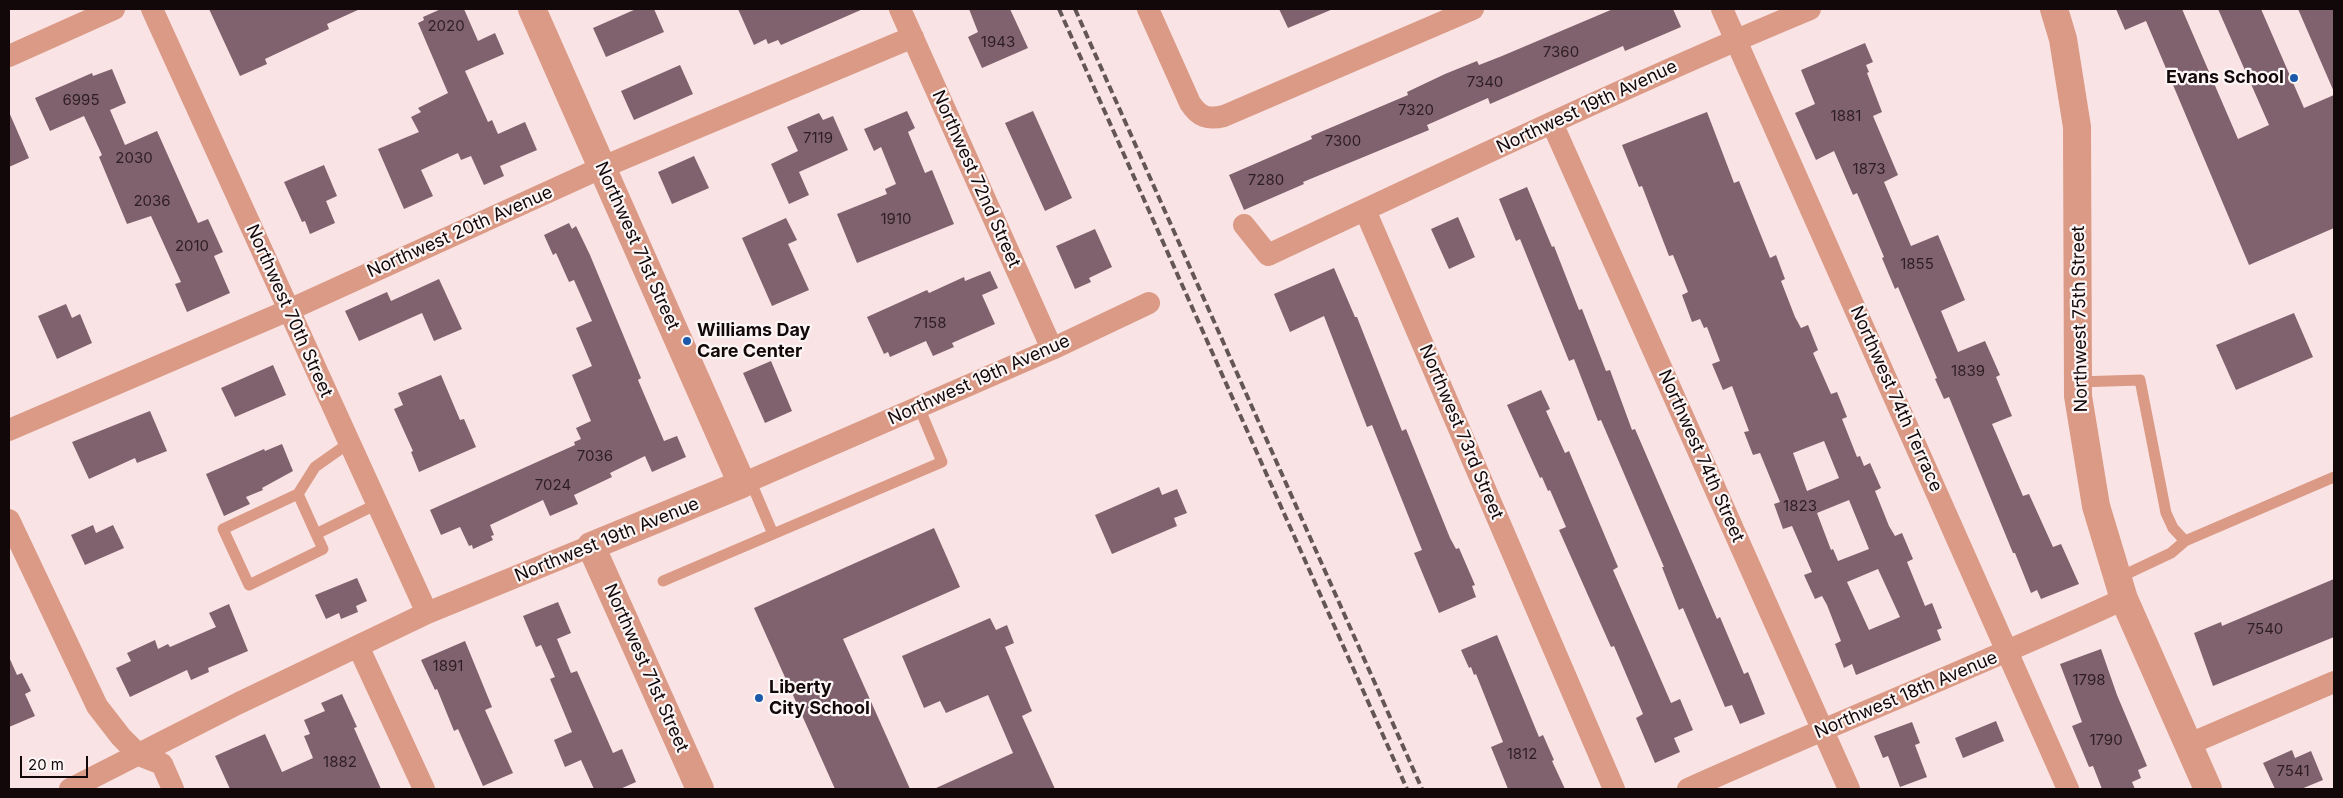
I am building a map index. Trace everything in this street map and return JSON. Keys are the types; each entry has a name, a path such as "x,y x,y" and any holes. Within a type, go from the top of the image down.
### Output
{"street":[{"path":"9,56 114,9"},
{"name":"Northwest 70th Street","path":"152,9 427,613"},
{"name":"Northwest 71st Street","path":"532,9 746,482"},
{"name":"Northwest 72nd Street","path":"900,9 1052,349"},
{"path":"1148,9 1190,103 1195,111 1209,118 1224,116 1473,9"},
{"name":"Northwest 74th Terrace","path":"1722,9 2009,652 2068,789"},
{"name":"Northwest 19th Avenue","path":"1365,210 1552,122 1736,39 1810,9"},
{"name":"Northwest 75th Street","path":"2054,9 2063,39 2077,126 2078,396 2096,506 2121,588 2208,789"},
{"name":"Northwest 20th Avenue","path":"9,430 289,310 603,168 913,37"},
{"name":"Northwest 74th Street","path":"1552,122 1850,789"},
{"path":"1244,225 1268,255 1365,210"},
{"name":"Northwest 73rd Street","path":"1365,210 1614,789"},
{"name":"Northwest 19th Avenue","path":"70,789 239,703 427,613 746,482 1052,349 1149,303"},
{"path":"9,520 97,706 121,738 139,755 162,764 173,789"},
{"name":"Northwest 71st Street","path":"591,546 700,789"},
{"name":"Northwest 18th Avenue","path":"1688,789 1822,729 2009,652 2121,588"},
{"path":"358,646 424,789"},
{"path":"2187,744 2334,682"}],"lane":[{"path":"2078,382 2140,380 2166,513 2173,528 2185,541"},
{"path":"663,581 942,462 919,407"},
{"path":"298,494 323,549 249,585 223,529 298,494 315,466 349,443"},
{"path":"2121,588 2185,541 2334,477"},
{"path":"746,482 773,534"},
{"path":"316,534 377,504"}],"building":[{"path":"209,9 360,9 327,24 329,29 265,59 267,64 240,76"},
{"path":"441,9 464,9 478,41 495,33 504,54 465,71 488,122 492,120 498,134 525,122 537,150 500,166 504,176 484,185 471,156 461,160 458,153 421,170 433,196 404,209 378,149 419,132 411,117 421,112 418,108 448,93 418,23 424,20 423,17"},
{"path":"636,9 654,9 664,32 606,57 593,28"},
{"path":"738,9 863,9 781,45 778,40 768,44 766,39 754,45"},
{"path":"969,9 1010,9 1028,48 982,68 968,37 978,32"},
{"path":"1279,9 1333,9 1288,28"},
{"path":"1613,9 1673,9 1681,27 1625,51 1623,46 1490,104 1488,98 1427,125 1429,130 1303,182 1304,184 1244,210 1229,175 1312,139 1311,136 1408,95 1407,92 1445,74 1477,61 1479,65"},
{"path":"2116,9 2182,9 2238,139 2269,125 2218,9 2261,9 2304,108 2334,95 2334,228 2249,265 2146,21 2125,30"},
{"path":"2298,9 2334,9 2334,92"},
{"path":"1865,43 1873,62 1866,65 1869,72 1867,73 1882,112 1873,116 1898,175 1884,182 1911,246 1938,235 1965,300 1941,311 1958,352 1985,341 2000,375 1996,377 2012,416 1992,424 2023,496 2029,494 2053,547 2061,544 2079,584 2041,599 2037,590 2031,593 1949,397 1944,399 1935,379 1937,378 1898,287 1895,289 1882,258 1884,257 1857,193 1853,195 1834,151 1816,160 1795,113 1815,104 1801,70"},
{"path":"680,65 693,94 634,120 621,91"},
{"path":"112,69 126,103 110,110 125,145 157,131 198,223 208,219 223,252 214,256 230,293 187,312 175,284 181,282 151,216 127,224 99,157 102,155 84,116 50,131 35,98 92,73 93,76"},
{"path":"907,111 915,128 908,132 925,173 932,170 954,224 857,263 837,214 887,194 885,189 896,184 881,147 874,151 864,129"},
{"path":"1033,111 1072,198 1045,211 1005,123"},
{"path":"9,112 29,158 9,167"},
{"path":"1707,112 1734,183 1739,181 1770,258 1776,255 1785,279 1781,281 1795,317 1801,328 1808,325 1818,350 1813,353 1831,394 1837,392 1847,417 1842,419 1857,457 1860,456 1864,466 1870,463 1881,488 1875,491 1889,526 1895,536 1902,533 1913,559 1907,562 1925,606 1932,603 1942,628 1937,630 1941,640 1856,675 1852,664 1844,668 1835,644 1841,641 1827,605 1822,596 1815,599 1804,575 1812,572 1792,526 1783,529 1774,504 1780,502 1760,453 1753,455 1744,432 1749,431 1732,386 1723,390 1712,364 1720,361 1707,327 1704,328 1700,319 1692,322 1682,295 1688,292 1673,255 1669,256 1642,186 1639,187 1622,145","holes":["1824,441 1839,478 1807,491 1793,453","1849,500 1869,549 1838,561 1833,549 1831,550 1817,513","1878,569 1900,617 1869,630 1847,582"]},
{"path":"819,113 823,120 833,116 848,150 799,172 809,195 789,204 771,164 798,151 787,127"},
{"path":"694,156 709,188 672,204 658,172"},
{"path":"324,165 337,196 326,201 335,223 310,234 305,221 302,222 284,182"},
{"path":"1527,187 1552,247 1554,246 1579,310 1582,309 1606,371 1610,370 1632,430 1635,429 1717,619 1720,617 1744,674 1748,672 1765,714 1740,724 1732,705 1725,707 1683,608 1679,610 1662,567 1664,567 1601,420 1598,421 1574,359 1569,361 1520,239 1516,241 1499,199"},
{"path":"1458,217 1475,257 1449,269 1431,229"},
{"path":"786,218 797,240 788,244 809,290 772,306 742,238"},
{"path":"569,223 572,229 576,226 590,255 641,378 638,380 664,441 677,436 686,457 652,472 645,456 610,473 612,477 574,495 578,504 550,516 543,500 490,525 494,535 491,536 493,540 473,549 472,545 469,546 460,527 441,535 430,510 575,445 574,442 581,439 576,428 591,421 572,375 592,366 576,328 592,321 574,280 569,282 556,253 553,255 544,235"},
{"path":"1095,229 1112,267 1089,278 1091,282 1075,289 1056,246"},
{"path":"1334,268 1355,317 1357,317 1402,431 1406,429 1450,538 1456,549 1459,548 1475,585 1472,586 1476,597 1439,613 1414,553 1422,550 1372,425 1367,427 1324,316 1290,332 1274,294"},
{"path":"990,271 998,288 982,295 995,324 952,343 954,347 933,356 926,341 890,357 888,352 884,354 867,317 927,290 929,293 964,277 965,281"},
{"path":"439,279 462,329 434,341 422,313 359,341 345,311 387,292 391,301"},
{"path":"66,304 72,318 80,314 92,343 57,359 38,316"},
{"path":"2294,313 2313,357 2236,390 2216,345"},
{"path":"771,361 792,411 765,423 743,373"},
{"path":"273,365 286,395 235,417 221,388"},
{"path":"441,375 460,420 464,419 476,447 419,472 411,452 413,451 394,409 403,405 398,393"},
{"path":"1541,390 1550,409 1546,411 1565,453 1569,451 1618,567 1613,570 1671,703 1680,699 1693,730 1674,738 1680,752 1655,763 1636,718 1643,714 1614,646 1611,647 1559,530 1566,527 1550,490 1548,491 1542,477 1540,478 1507,405"},
{"path":"150,411 167,451 137,463 135,458 89,479 72,442"},
{"path":"282,444 293,471 262,488 263,490 246,497 250,504 224,516 206,474 264,449 265,451"},
{"path":"1159,487 1162,495 1177,489 1187,513 1174,518 1177,526 1112,554 1095,515"},
{"path":"93,525 96,533 113,525 124,548 85,565 71,535"},
{"path":"934,528 960,587 843,639 910,789 835,789 754,608"},
{"path":"357,578 367,601 356,606 358,612 341,619 339,613 326,619 315,595"},
{"path":"2334,579 2334,637 2213,686 2194,633 2221,622 2222,626"},
{"path":"558,602 571,633 557,639 571,673 577,671 613,753 622,749 636,782 620,789 594,789 581,760 565,767 554,740 572,732 550,679 555,677 541,645 536,647 523,616"},
{"path":"229,604 248,651 208,668 209,672 191,680 187,670 130,697 116,668 131,661 127,653 155,640 158,649 168,644 170,647 216,627 209,613"},
{"path":"990,618 996,630 1007,625 1014,643 1005,647 1032,711 1022,716 1055,789 934,789 1013,753 988,695 946,713 940,701 924,708 902,656"},
{"path":"1497,635 1539,737 1543,735 1565,789 1508,789 1491,747 1503,742 1476,674 1474,675 1471,667 1469,668 1461,650"},
{"path":"465,641 492,707 485,710 513,773 483,786 458,729 454,731 437,689 435,690 421,660"},
{"path":"2101,649 2117,695 2147,766 2138,770 2141,778 2132,782 2135,789 2102,789 2093,766 2089,767 2072,726 2082,722 2060,664"},
{"path":"9,657 17,675 22,673 31,691 25,694 35,716 9,727"},
{"path":"342,694 357,727 354,728 381,789 230,789 215,756 265,734 282,772 313,758 304,736 310,734 304,720 325,711 321,703"},
{"path":"1996,721 2004,741 1963,758 1955,738"},
{"path":"1912,722 1920,743 1915,745 1927,777 1900,787 1888,756 1883,758 1874,736"},
{"path":"2292,750 2295,758 2311,751 2323,780 2301,789 2275,789 2263,763"}],"railway":[{"path":"1059,9 1407,789"},
{"path":"1075,9 1422,789"}],"place":[{"name":"Evans School","path":"2294,78"},
{"name":"Williams Day Care Center","path":"687,341"},
{"name":"Liberty City School","path":"759,698"}]}
